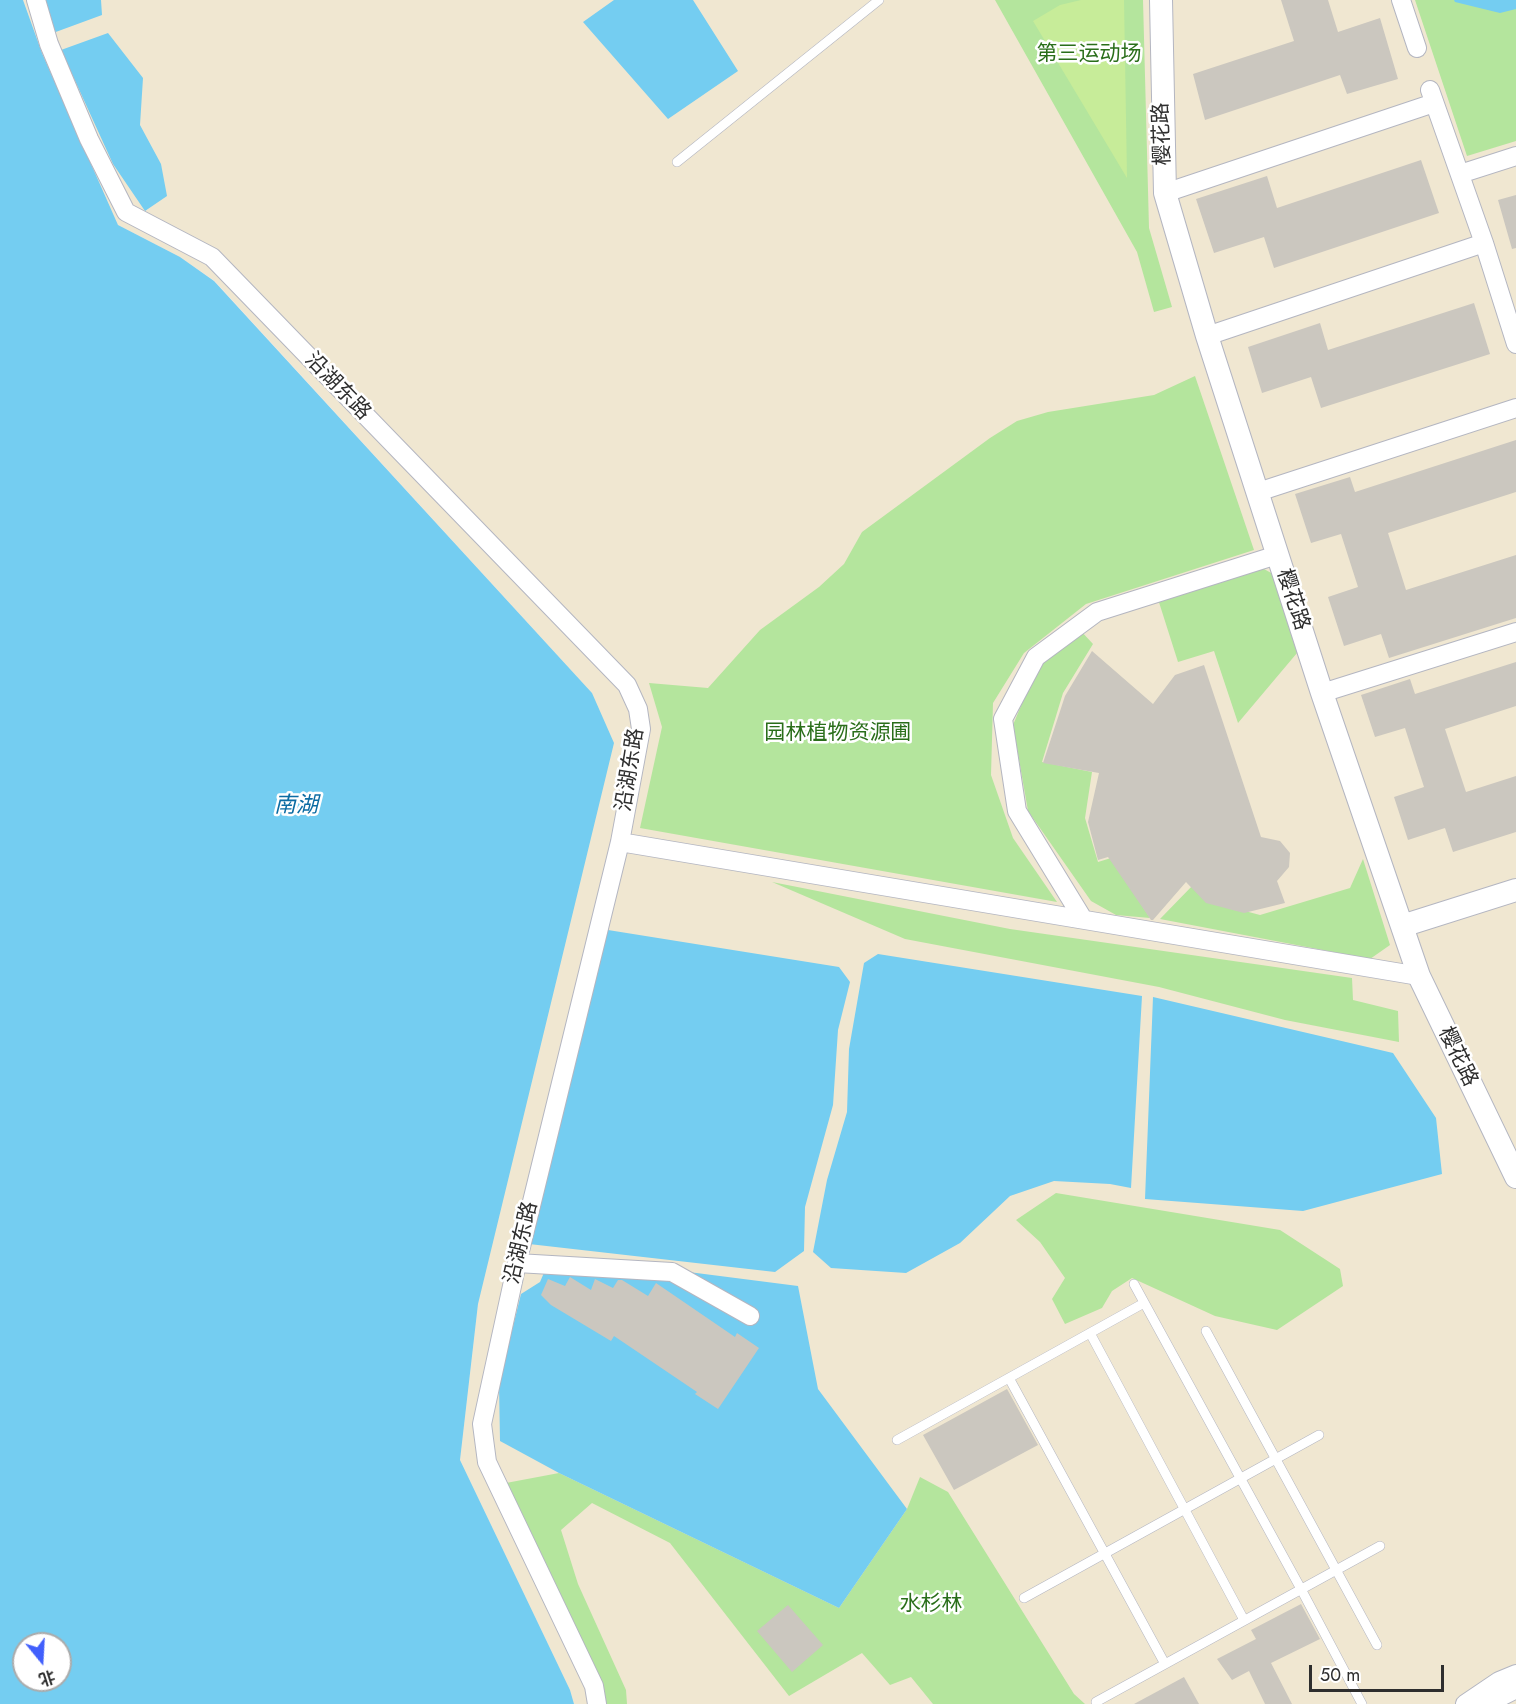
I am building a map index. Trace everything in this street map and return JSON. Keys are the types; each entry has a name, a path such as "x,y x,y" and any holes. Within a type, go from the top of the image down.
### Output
{"street":[{"name":"沿湖东路","path":"36,0 49,44 88,139 126,212 212,258 627,685 638,709 641,729 620,842 517,1263 482,1424 487,1462 594,1686 597,1704"},
{"name":"樱花路","path":"1161,0 1165,193 1207,336 1322,693 1419,976 1516,1177"},
{"path":"1401,0 1417,48"},
{"path":"1165,193 1432,97 1484,243 1516,344"},
{"path":"1460,174 1516,156"},
{"path":"1207,336 1484,243"},
{"path":"1258,492 1516,408"},
{"path":"1083,919 1017,811 1003,719 1036,657 1097,612 1277,555"},
{"path":"1322,693 1516,633"},
{"path":"620,842 1419,976"},
{"path":"1402,926 1516,890"},
{"path":"517,1263 672,1272 750,1316"},
{"path":"1465,1704 1499,1681 1516,1674"},
{"path":"1487,1704 1516,1689"}],"lane":[{"path":"677,162 879,0"},
{"path":"1134,1284 1362,1704"},
{"path":"897,1440 1144,1303"},
{"path":"1206,1331 1377,1645"},
{"path":"1090,1333 1244,1620"},
{"path":"1008,1378 1165,1664"},
{"path":"1024,1598 1319,1435"},
{"path":"1096,1702 1380,1546"}],"shaded area":[{"path":"23,0 1516,0 1516,1704 574,1704 570,1690 460,1460 478,1304 592,693 215,281 180,257 118,225 42,53"}],"green space":[{"name":"第三运动场","path":"995,0 1143,0 1149,228 1172,307 1154,312 1137,252"},
{"path":"1081,0 1124,0 1127,178 1033,21 1060,5"},
{"path":"1415,0 1516,0 1516,141 1467,156"},
{"name":"园林植物资源圃","path":"1195,376 1254,550 1086,604 1024,653 993,703 991,775 1013,838 1057,902 640,828 662,727 649,683 708,688 760,630 819,587 844,564 862,532 990,438 1017,421 1048,412 1154,395"},
{"path":"1255,564 1273,574 1297,653 1238,723 1214,651 1178,662 1157,596"},
{"path":"1080,630 1093,644 1063,693 1042,762 1092,772 1085,818 1098,862 1111,858 1150,918 1116,915 1091,901 1028,811 1013,725 1040,660"},
{"path":"1363,859 1390,945 1370,959 1160,919 1194,884 1215,903 1260,915 1350,888"},
{"path":"772,882 1010,929 1352,978 1353,1000 1398,1011 1399,1042 1285,1020 1159,987 905,939"},
{"path":"1056,1193 1280,1230 1340,1269 1343,1286 1277,1330 1215,1316 1132,1278 1112,1291 1102,1308 1065,1324 1052,1299 1065,1278 1040,1242 1016,1220"},
{"name":"水杉林","path":"559,1473 839,1608 907,1509 920,1477 948,1492 1074,1694 1085,1704 933,1704 911,1677 890,1685 862,1653 789,1696 670,1543 592,1503 561,1530 578,1584 626,1690 627,1704 604,1704 506,1483"}],"water":[{"name":"南湖","path":"0,0 23,0 42,53 118,225 180,257 214,281 592,693 614,743 478,1304 460,1460 570,1690 574,1704 0,1704"},
{"path":"42,0 101,0 102,15 53,33"},
{"path":"614,0 693,0 738,71 668,119 583,22"},
{"path":"1454,0 1516,0 1516,9 1500,13"},
{"path":"108,33 143,78 140,125 161,164 167,196 145,211 113,164 61,50"},
{"path":"608,930 839,967 850,982 838,1030 833,1105 805,1207 804,1251 775,1272 529,1244"},
{"path":"878,954 1142,996 1131,1188 1110,1184 1054,1181 1010,1196 960,1243 906,1273 831,1268 813,1252 827,1180 847,1112 849,1049 864,963"},
{"path":"1153,997 1393,1053 1436,1118 1442,1174 1303,1211 1145,1199"},
{"path":"549,1261 673,1270 798,1286 818,1389 907,1509 839,1608 559,1473 500,1441 499,1383 521,1294 540,1282"}],"building":[{"path":"1281,0 1328,0 1338,32 1380,18 1398,79 1347,94 1340,75 1205,120 1193,74 1294,41"},
{"path":"1421,160 1439,213 1274,268 1264,237 1214,253 1196,199 1267,176 1277,208"},
{"path":"1516,195 1516,248 1512,249 1498,200"},
{"path":"1474,303 1490,354 1321,408 1311,377 1262,393 1248,347 1320,323 1328,350"},
{"path":"1516,440 1516,492 1388,533 1406,590 1516,555 1516,618 1389,658 1381,634 1344,646 1328,597 1358,587 1341,534 1311,543 1295,494 1350,477 1355,492"},
{"path":"1092,651 1153,704 1175,675 1204,665 1261,837 1280,841 1290,853 1289,867 1277,881 1285,903 1244,913 1206,903 1186,882 1151,920 1108,857 1098,860 1088,822 1099,773 1043,763 1065,696"},
{"path":"1516,662 1516,706 1445,729 1466,792 1516,776 1516,832 1453,852 1445,828 1408,840 1394,797 1424,787 1405,728 1375,737 1361,695 1410,679 1415,694"},
{"path":"570,1277 591,1290 595,1279 613,1288 618,1280 622,1280 648,1296 656,1283 735,1337 737,1333 759,1348 718,1409 695,1394 697,1392 614,1336 611,1341 551,1305 541,1295 548,1279 565,1286"},
{"path":"1007,1389 1038,1445 954,1490 923,1435"},
{"path":"1301,1604 1320,1639 1271,1663 1292,1704 1265,1704 1249,1671 1232,1680 1217,1659 1256,1639 1251,1630"},
{"path":"788,1605 823,1645 792,1672 757,1631"},
{"path":"1184,1677 1199,1704 1134,1704"}]}
